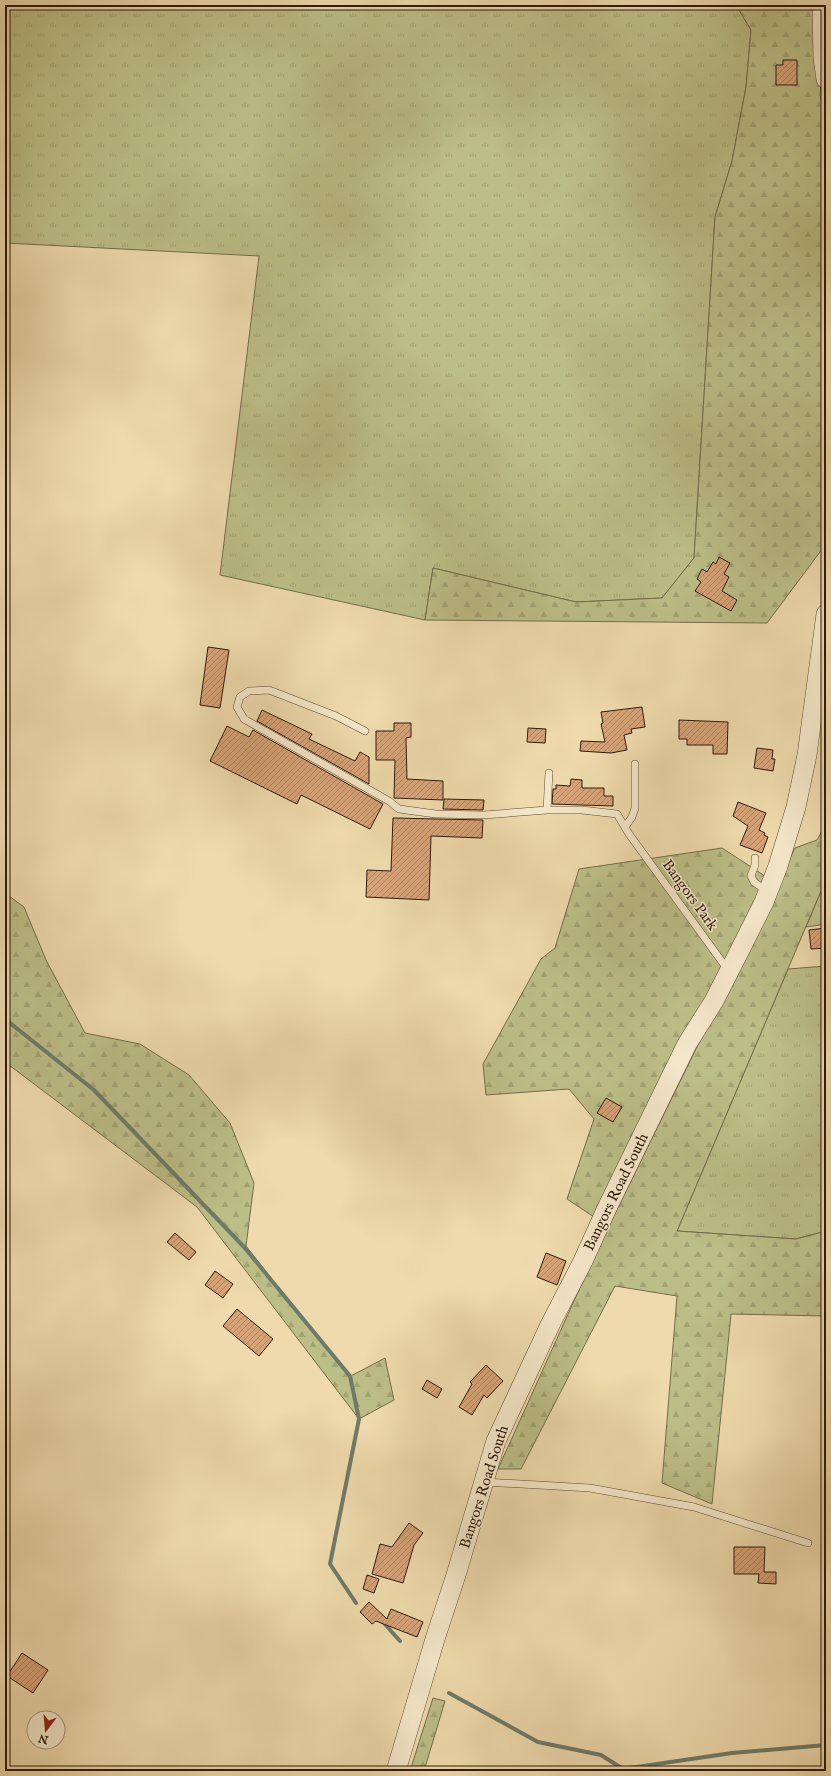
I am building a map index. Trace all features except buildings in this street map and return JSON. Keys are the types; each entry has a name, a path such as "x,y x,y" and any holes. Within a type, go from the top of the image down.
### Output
{"street":[{"path":"822,5 826,79"},
{"name":"Bangors Road South","path":"396,1771 435,1640 485,1482 496,1441 550,1325 583,1261 607,1208 687,1044 730,972 768,892 788,836 804,770 818,683 826,614"}],"lane":[{"path":"365,731 336,716 269,690 249,691 240,697 237,707 244,719 389,801 399,809 436,814 484,815 547,810 582,810 617,814 625,826 632,817 635,808 635,764"},
{"path":"547,810 549,773"},
{"name":"Bangors Park","path":"625,826 629,834 730,972"},
{"path":"755,858 755,865 751,876 754,882 768,892"},
{"path":"485,1482 590,1488 694,1507 808,1543"}],"green space":[{"path":"5,5 736,5 751,30 746,87 732,161 715,217 694,558 662,598 576,602 433,568 425,620 220,575 259,256 5,243"},
{"path":"736,5 816,5 823,58 820,95 826,123 826,544 767,623 425,620 433,568 576,602 662,598 694,558 715,217 732,161 746,87 751,30"},
{"path":"826,823 826,869 821,891 677,1231 796,1239 826,1231 826,1316 731,1314 712,1504 662,1483 677,1296 615,1286 521,1469 498,1469 597,1250 795,848 817,840"},
{"path":"722,848 771,880 600,1221 567,1199 594,1119 569,1089 486,1095 483,1064 541,959 555,948 579,869"},
{"path":"826,869 826,924 806,927 821,891"},
{"path":"5,893 24,907 46,960 85,1033 140,1044 189,1075 230,1123 254,1183 246,1246 349,1377 385,1358 394,1400 359,1419 197,1207 5,1062"},
{"path":"826,966 826,1231 796,1239 677,1231 788,969"},
{"path":"433,1698 445,1701 424,1771 410,1771"}],"waterway":[{"path":"5,1019 94,1090 244,1247 350,1376 359,1419 330,1564 356,1603"},
{"path":"382,1621 400,1641"},
{"path":"449,1693 538,1742 601,1755 623,1769 732,1753 826,1745"}]}
